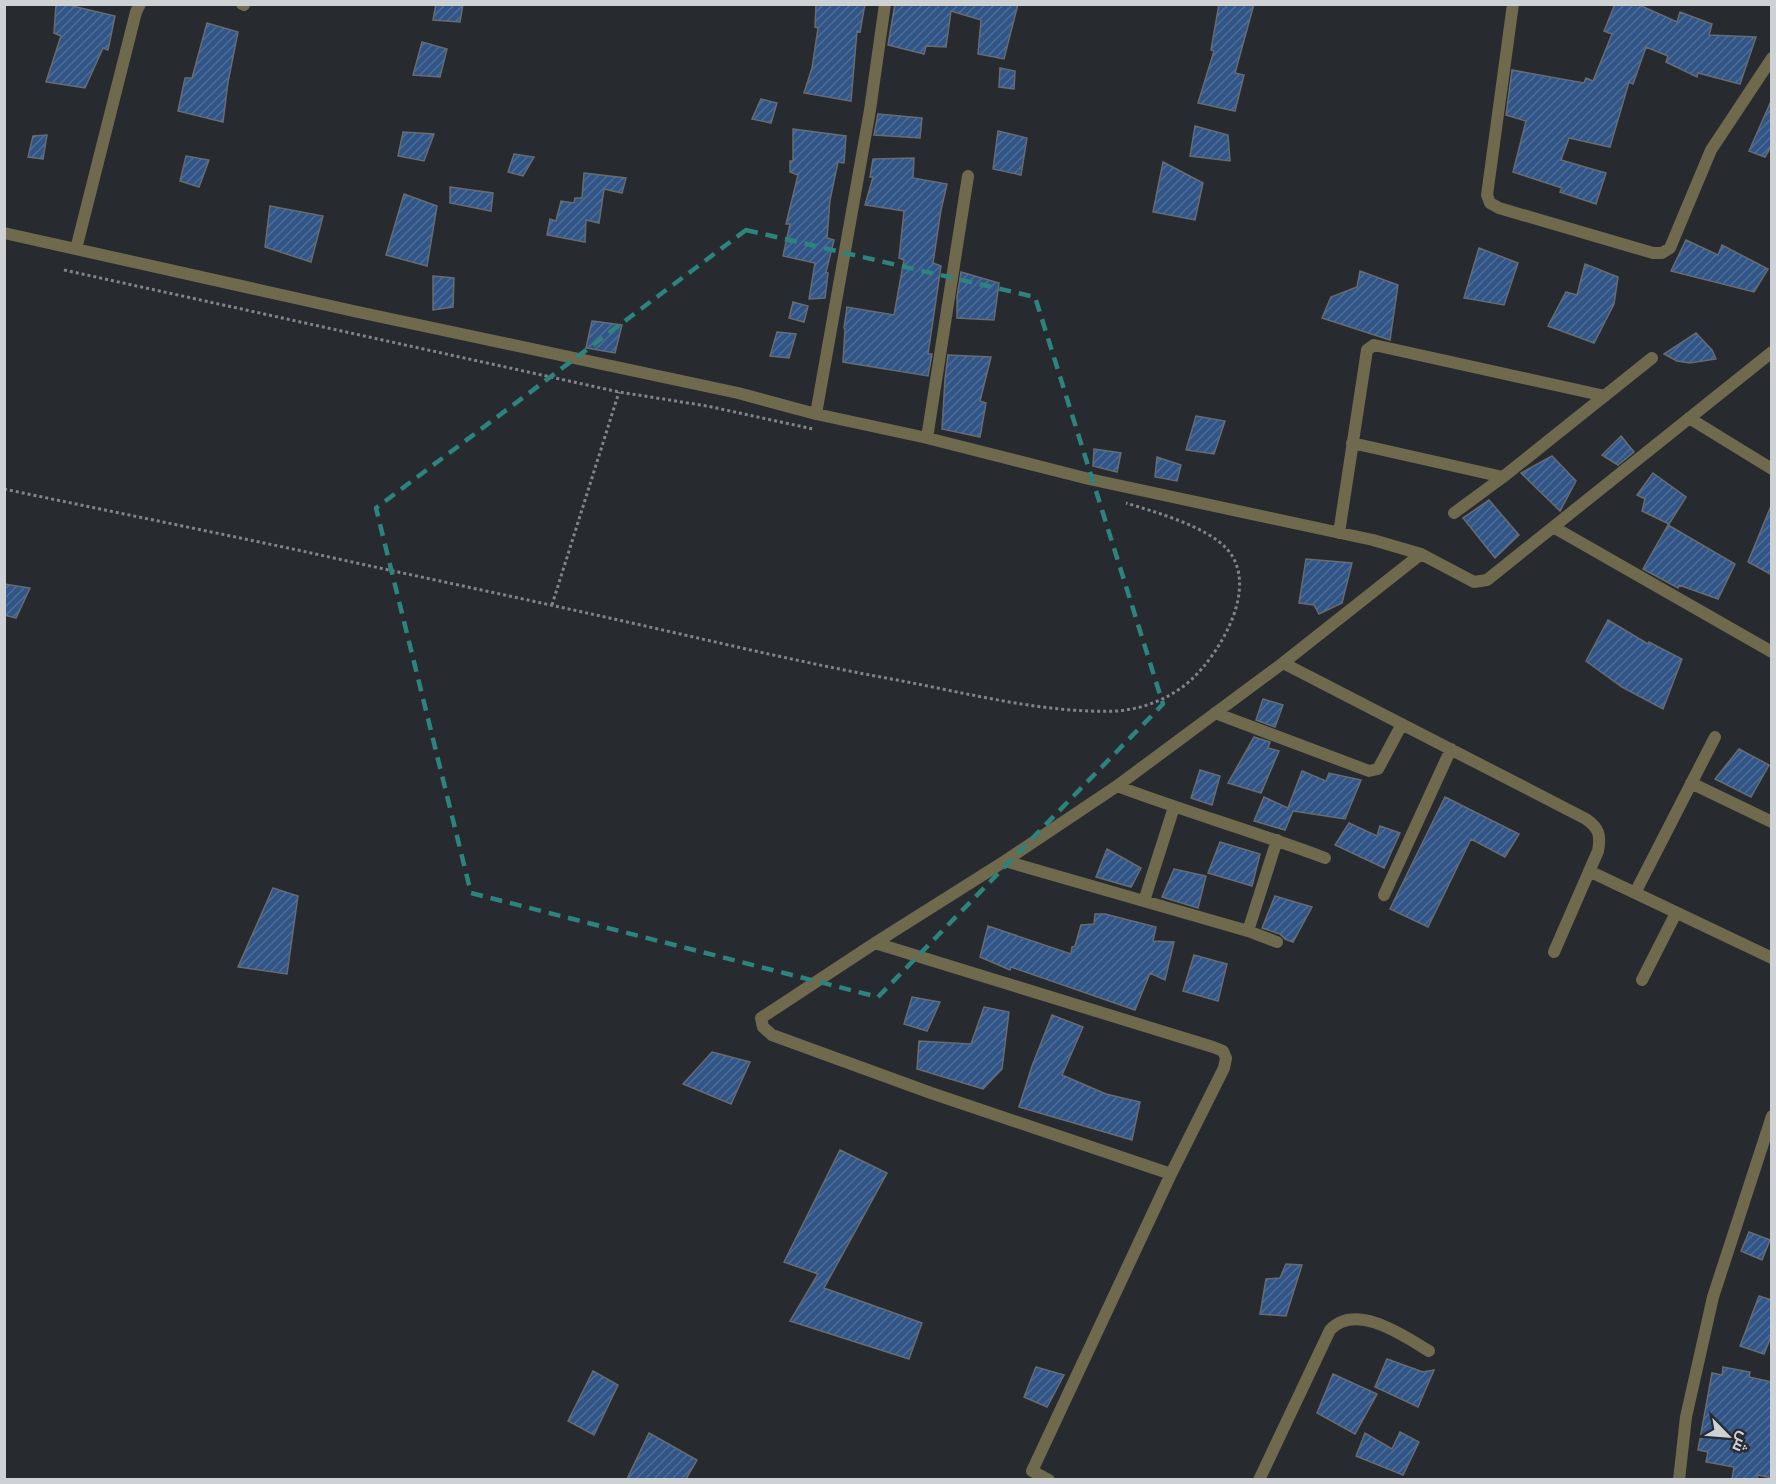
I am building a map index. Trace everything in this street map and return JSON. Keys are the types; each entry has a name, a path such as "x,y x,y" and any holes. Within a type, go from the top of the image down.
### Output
{"street":[{"path":"76,249 136,12 140,4"},
{"path":"816,414 870,110 885,4"},
{"path":"1513,4 1488,195 1490,203 1498,208 1653,253 1662,254 1670,248 1711,150 1772,58"},
{"path":"927,438 968,176"},
{"path":"4,233 738,393 816,414 927,438 1089,478 1339,533 1421,554 1474,582 1487,580 1555,528 1772,352"},
{"path":"1339,533 1366,350 1374,345 1605,396"},
{"path":"1454,513 1503,477 1652,358"},
{"path":"1689,418 1772,469"},
{"path":"1352,443 1503,477"},
{"path":"1555,528 1772,652"},
{"path":"1171,1174 920,1089 772,1035 763,1027 761,1018 1117,786 1283,663 1421,554"},
{"path":"1283,663 1595,825 1600,837 1598,850 1554,952"},
{"path":"1215,712 1369,771 1378,769 1402,724"},
{"path":"1635,893 1715,737"},
{"path":"1384,894 1451,749"},
{"path":"1691,783 1772,822"},
{"path":"1117,786 1325,858"},
{"path":"1144,901 1174,807"},
{"path":"1248,931 1277,840"},
{"path":"1005,861 1248,931 1277,942"},
{"path":"1589,871 1772,958"},
{"path":"1642,980 1676,913"},
{"path":"875,943 1223,1051 1226,1058 1224,1068 1171,1174 1032,1471 1049,1479"},
{"path":"1679,1479 1686,1417 1713,1297 1772,1116"},
{"path":"1259,1479 1330,1330 1337,1323 1361,1320 1380,1324 1428,1351"}],"path":[{"path":"64,270 619,392 707,406 817,430"},
{"path":"552,605 619,392"},
{"path":"4,489 552,605 837,669 1070,711 1131,709 1150,705 1168,695 1190,681 1202,667 1227,630 1237,607 1241,583 1236,566 1227,549 1202,531 1171,517 1119,500"}],"highlighted area":[{"path":"746,230 1035,297 1163,704 878,997 471,893 376,508"}],"building":[{"path":"56,4 115,16 108,50 103,48 85,88 46,82 61,36 54,33"},
{"path":"436,4 463,4 460,22 433,20"},
{"path":"816,4 865,4 860,32 857,31 851,101 804,93 812,68 818,28 815,27"},
{"path":"895,4 1018,4 1004,59 978,54 981,20 951,11 946,47 926,46 924,54 888,45"},
{"path":"1219,4 1254,4 1235,73 1244,75 1235,111 1198,103 1214,51 1211,50"},
{"path":"1615,4 1637,4 1677,22 1680,12 1712,24 1709,35 1756,37 1740,84 1698,73 1697,77 1666,62 1668,56 1646,47 1633,84 1629,82 1610,147 1569,138 1561,160 1606,173 1596,204 1560,192 1562,188 1513,172 1526,121 1506,115 1512,70 1584,83 1586,78 1593,81 1612,34 1604,31"},
{"path":"207,23 238,32 223,122 178,111 185,78 192,78"},
{"path":"422,42 447,49 440,77 413,75"},
{"path":"1000,68 1015,71 1014,89 999,87"},
{"path":"761,99 777,103 771,123 752,119"},
{"path":"1772,99 1772,145 1765,157 1749,151"},
{"path":"878,114 922,118 920,138 874,135"},
{"path":"1195,126 1228,135 1230,161 1190,156"},
{"path":"793,129 846,136 844,163 838,162 830,200 827,238 834,240 826,272 828,273 825,298 809,299 815,263 783,256 790,224 786,224 798,175 790,172 790,161 793,161"},
{"path":"998,131 1027,138 1021,175 993,169"},
{"path":"403,132 434,134 424,161 398,156"},
{"path":"47,135 43,159 28,157 33,136"},
{"path":"514,154 534,157 523,176 508,172"},
{"path":"186,156 209,160 199,187 180,181"},
{"path":"914,158 913,178 947,184 933,263 941,266 928,354 932,354 928,376 843,362 847,307 894,315 904,260 899,258 904,211 865,205 873,177 870,177 873,159"},
{"path":"1163,162 1203,183 1195,220 1153,212"},
{"path":"584,173 626,178 622,193 604,189 599,223 586,220 585,242 547,235 550,219 556,221 561,201 574,203 575,198 582,198"},
{"path":"450,187 493,193 491,211 450,203"},
{"path":"404,194 437,206 427,266 386,255"},
{"path":"270,206 323,216 311,262 265,247"},
{"path":"1686,240 1718,255 1722,245 1768,269 1754,292 1671,271"},
{"path":"1479,248 1518,263 1504,305 1464,298"},
{"path":"1585,264 1618,277 1614,304 1594,343 1548,326 1566,292 1577,295"},
{"path":"1360,271 1398,285 1390,340 1322,318 1331,297 1357,287"},
{"path":"961,272 999,283 994,320 957,318 957,297"},
{"path":"433,276 454,278 453,307 433,310"},
{"path":"793,302 808,306 804,322 789,318"},
{"path":"592,321 622,325 615,353 586,348"},
{"path":"777,332 796,334 789,358 770,356"},
{"path":"1696,333 1712,350 1716,359 1690,363 1677,361 1664,354"},
{"path":"948,355 991,357 980,401 986,403 980,437 942,429"},
{"path":"1196,416 1225,421 1214,454 1186,450"},
{"path":"1621,436 1634,452 1618,465 1602,455"},
{"path":"1094,449 1121,453 1117,472 1093,466"},
{"path":"1552,456 1576,481 1560,511 1521,473"},
{"path":"1157,457 1181,465 1177,481 1155,477"},
{"path":"1653,473 1686,497 1669,524 1642,511 1645,499 1637,495"},
{"path":"1489,500 1519,535 1495,558 1463,518"},
{"path":"1772,506 1772,575 1748,562"},
{"path":"1668,525 1735,564 1718,599 1679,585 1678,588 1643,569"},
{"path":"1306,559 1352,563 1342,603 1319,614 1314,605 1299,603"},
{"path":"4,584 30,588 16,618 4,615"},
{"path":"1608,620 1648,644 1649,642 1682,659 1663,709 1622,687 1586,661"},
{"path":"1263,699 1283,705 1275,727 1256,720"},
{"path":"1254,737 1270,742 1268,748 1279,751 1261,793 1228,783"},
{"path":"1739,749 1769,765 1751,797 1715,779"},
{"path":"1200,770 1220,776 1212,805 1191,798"},
{"path":"1302,771 1326,781 1329,773 1361,780 1345,819 1293,811 1285,830 1254,821 1264,797 1288,808"},
{"path":"1445,797 1519,834 1505,857 1471,839 1428,927 1390,909"},
{"path":"1349,823 1377,836 1380,826 1400,833 1384,868 1335,845"},
{"path":"1220,842 1260,854 1252,886 1208,873"},
{"path":"1107,849 1141,868 1131,887 1096,877"},
{"path":"1174,869 1206,876 1198,908 1162,897"},
{"path":"273,888 298,896 287,974 238,967"},
{"path":"1275,896 1312,907 1293,942 1280,934 1262,928"},
{"path":"1095,914 1105,914 1156,927 1153,941 1174,942 1165,980 1150,973 1135,1010 1011,967 1010,970 980,957 988,926 1071,954 1081,925 1094,924"},
{"path":"1194,955 1227,964 1218,1001 1183,991"},
{"path":"912,997 940,1002 927,1031 904,1024"},
{"path":"984,1007 1009,1012 1002,1069 983,1089 917,1069 919,1041 971,1044"},
{"path":"1052,1015 1083,1027 1062,1075 1106,1094 1140,1102 1132,1140 1019,1107"},
{"path":"712,1052 750,1062 731,1104 683,1084"},
{"path":"840,1150 887,1173 824,1288 922,1323 909,1359 790,1321 818,1274 784,1262"},
{"path":"1749,1232 1770,1240 1762,1260 1741,1251"},
{"path":"1286,1264 1302,1265 1286,1316 1260,1314 1266,1279 1280,1278"},
{"path":"1759,1296 1772,1300 1772,1334 1764,1354 1740,1346"},
{"path":"1387,1359 1423,1372 1434,1370 1418,1407 1375,1387"},
{"path":"1036,1367 1064,1375 1047,1407 1024,1397"},
{"path":"1723,1367 1750,1372 1749,1377 1772,1382 1772,1478 1758,1475 1757,1479 1732,1479 1734,1467 1706,1462 1708,1452 1698,1450 1712,1373 1722,1375"},
{"path":"593,1371 618,1385 594,1435 568,1421"},
{"path":"1333,1374 1377,1394 1355,1434 1317,1413"},
{"path":"1400,1432 1419,1442 1403,1475 1356,1456 1365,1433 1392,1449"},
{"path":"649,1433 697,1460 686,1479 627,1479"}]}
